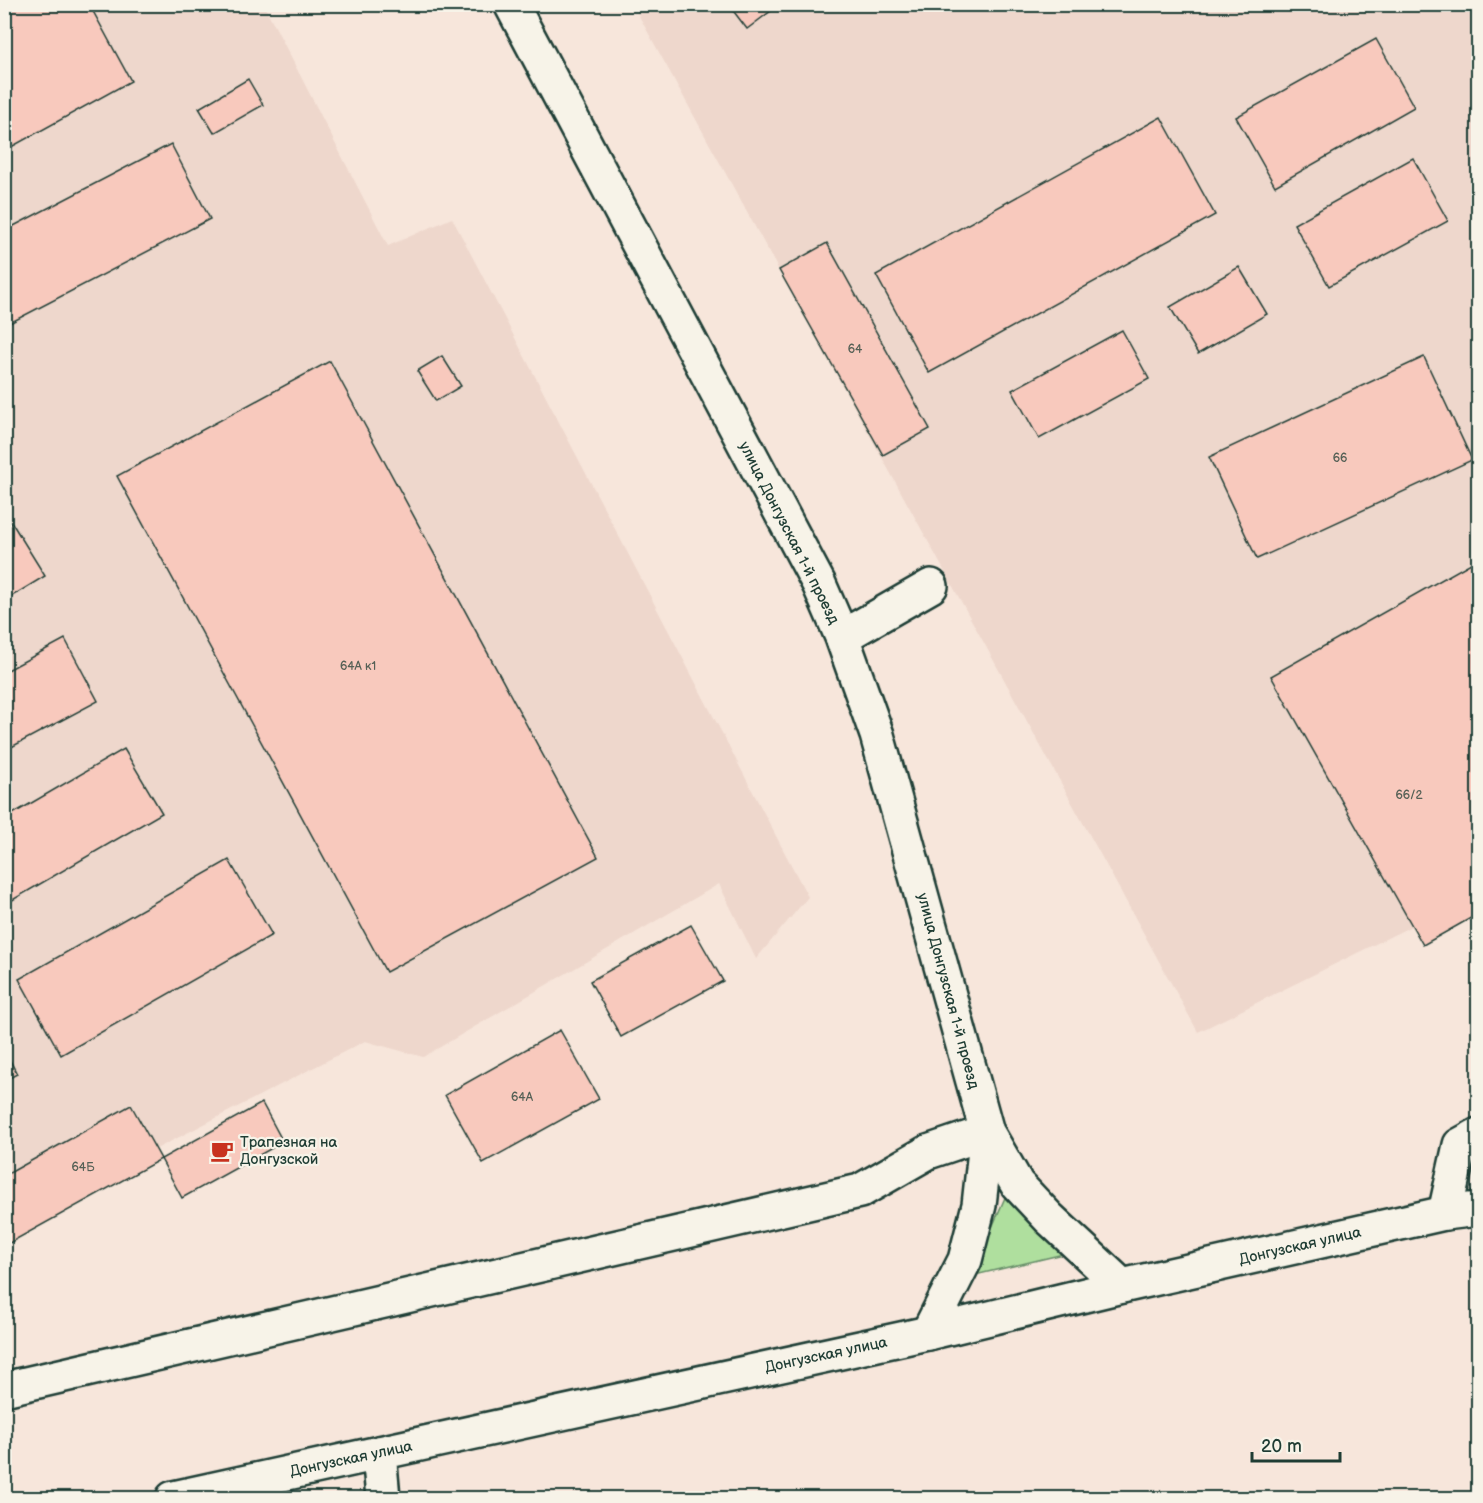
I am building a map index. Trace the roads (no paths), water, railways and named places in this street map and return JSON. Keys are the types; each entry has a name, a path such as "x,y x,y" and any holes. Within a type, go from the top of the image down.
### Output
{"main road":[{"name":"улица Донгузская 1-й проезд","path":"511,4 819,584 842,637 877,735 987,1132"},
{"path":"842,637 931,586"},
{"path":"987,1132 1017,1184 1049,1218 1122,1286"},
{"path":"928,1333 965,1260 979,1205 987,1132"},
{"path":"4,1389 860,1191 928,1152 987,1132"},
{"path":"1445,1213 1460,1145 1479,1135"},
{"name":"Донгузская улица","path":"173,1498 928,1333 1122,1286 1445,1213 1479,1209"},
{"path":"379,1453 383,1498"}],"place":[{"name":"Трапезная на Донгузской","path":"222,1151"}]}
